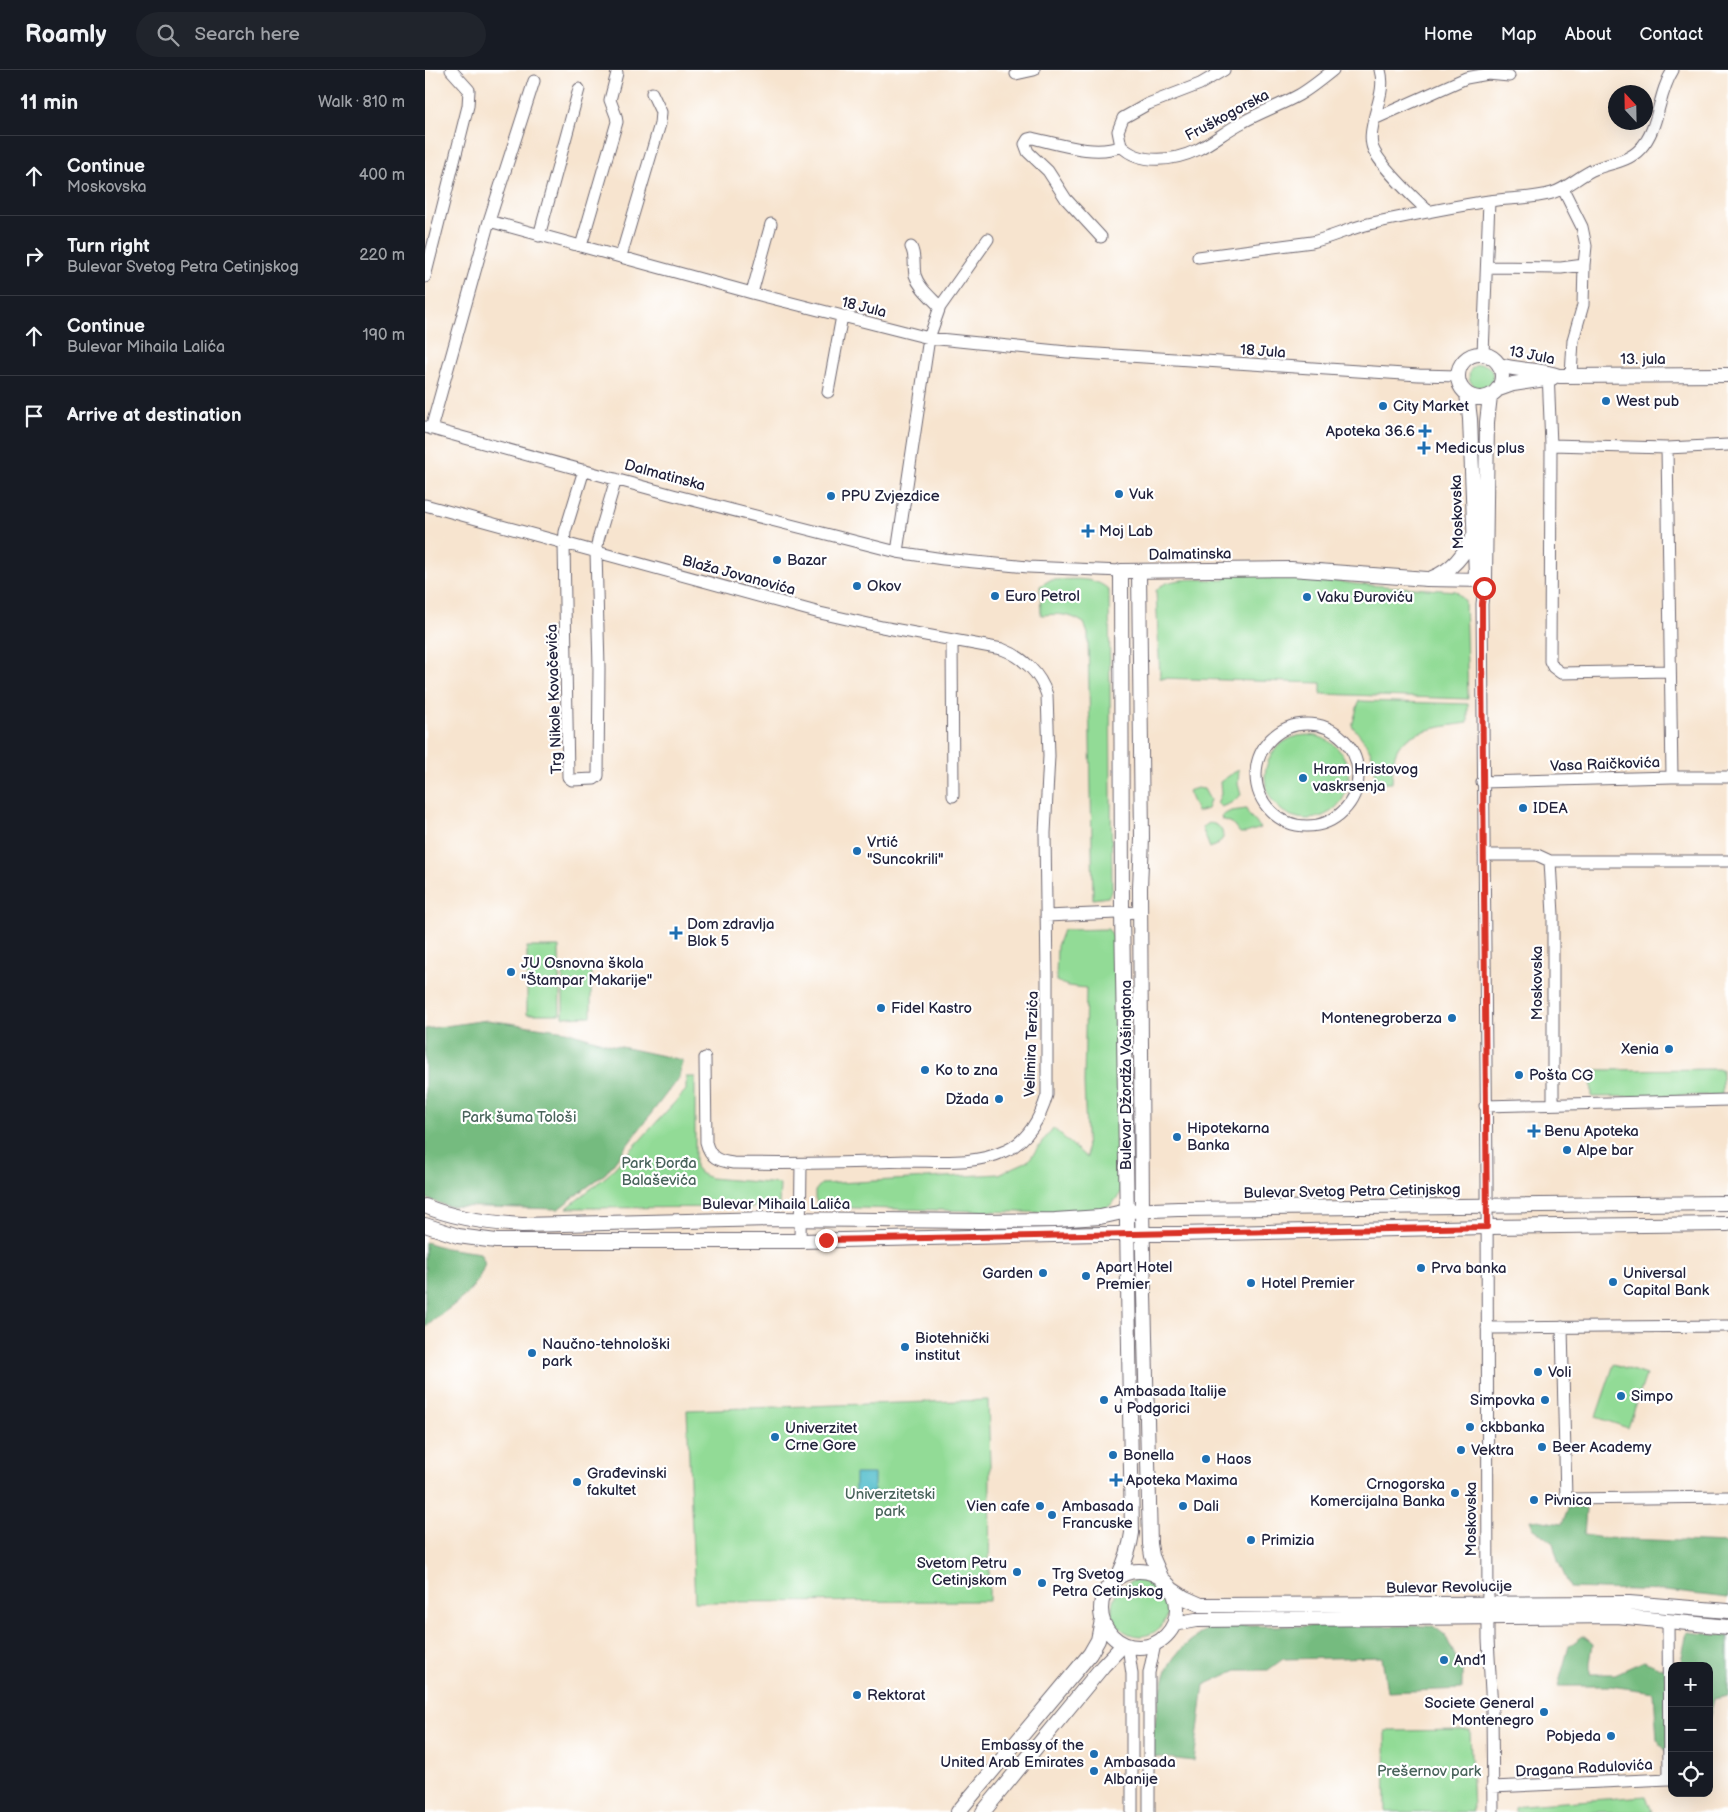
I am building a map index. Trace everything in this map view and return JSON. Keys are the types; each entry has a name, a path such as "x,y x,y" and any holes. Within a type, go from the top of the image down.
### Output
{"main road":[{"path":"1483,354 1495,360 1499,365 1503,377 1495,392 1479,398 1467,394 1459,383 1458,376 1462,364 1471,356 1483,354"},
{"name":"13 Jula","path":"1499,365 1512,369 1557,376"},
{"name":"13. jula","path":"1557,376 1728,375"},
{"name":"13 Jula","path":"1495,392 1525,382 1557,376"},
{"name":"Moskovska","path":"1480,580 1487,422 1495,392"},
{"name":"Moskovska","path":"1467,394 1470,417 1474,536 1480,580"},
{"path":"1427,579 1440,574 1454,565 1461,558 1474,536"},
{"name":"Dalmatinska","path":"1121,571 1291,570 1427,579 1480,580"},
{"name":"Bulevar Džordža Vašingtona","path":"1118,1577 1131,1545 1132,1533 1122,912 1121,571"},
{"name":"Bulevar Džordža Vašingtona","path":"1139,571 1142,838 1142,1211 1150,1544 1152,1556 1161,1577"},
{"name":"Bulevar Svetog Petra Cetinjskog","path":"1127,1211 1728,1203"},
{"name":"Bulevar Mihaila Lalića","path":"425,1206 464,1218 522,1225 774,1219 1055,1220 1100,1217 1127,1211"},
{"path":"425,1225 458,1236 495,1241 800,1241 1128,1233 1187,1234 1728,1224"},
{"path":"958,1812 1090,1654 1098,1640 1102,1620 1102,1599 1108,1586 1118,1577 1135,1571 1144,1571 1161,1577 1176,1596 1177,1610 1174,1624 1170,1632 1155,1644 1146,1646 1126,1645 1111,1634 1102,1620"},
{"name":"Bulevar Revolucije","path":"1173,1590 1185,1598 1201,1604 1629,1603 1728,1611"},
{"name":"Bulevar Revolucije","path":"1174,1624 1197,1620 1617,1616 1728,1627"},
{"path":"983,1812 1097,1673 1126,1645"}],"street":[{"path":"425,278 468,106 469,90 451,70"},
{"path":"1016,74 1034,70"},
{"path":"1101,237 1067,199 1048,172 1028,152 1025,144 1028,139 1032,138 1096,150 1113,149 1121,146 1117,131 1123,118 1147,104 1200,84 1224,70"},
{"name":"Fruškogorska","path":"1121,146 1135,156 1149,159 1165,159 1197,150 1241,122 1299,95 1333,70"},
{"path":"1380,70 1382,86 1371,137 1372,147 1417,201 1429,212"},
{"path":"1198,258 1312,242 1363,225 1489,201 1542,196 1563,189 1586,173 1627,158 1638,151 1647,141 1653,129 1660,101 1673,70"},
{"path":"581,246 617,122 610,100 617,73"},
{"path":"1374,119 1466,78 1488,74 1509,76"},
{"path":"428,428 489,221 534,81"},
{"path":"539,236 579,89"},
{"path":"621,256 660,124 661,112 652,94"},
{"path":"1563,189 1583,227 1586,246 1583,305 1573,340 1557,376 1551,445 1550,661 1553,667 1561,673 1669,671"},
{"path":"1483,354 1489,201"},
{"name":"18 Jula","path":"489,221 752,293 929,338 1058,352 1419,376 1458,376"},
{"path":"752,293 771,224"},
{"path":"897,552 929,338 940,307 988,239"},
{"path":"911,247 915,258 915,275 919,283 940,307"},
{"path":"1487,267 1561,268 1584,265"},
{"path":"828,392 841,316"},
{"name":"Dalmatinska","path":"428,428 673,495 897,552 1028,568 1121,571"},
{"path":"1551,445 1667,448 1728,445"},
{"path":"1667,448 1672,777"},
{"path":"564,544 565,532 584,470"},
{"path":"596,552 616,479"},
{"name":"Blaža Jovanovića","path":"425,505 820,613 882,627 1002,649 1013,653 1023,660 1039,679"},
{"name":"Trg Nikole Kovačevića","path":"564,544 568,777 572,780 594,779 597,776 599,668 596,552"},
{"name":"Moskovska","path":"1480,580 1482,597 1482,782 1487,1205 1488,1618 1492,1709 1493,1812"},
{"path":"952,640 953,796"},
{"name":"Velimira Terzića","path":"705,1058 706,1142 710,1152 720,1161 733,1164 801,1164 981,1160 1007,1150 1027,1134 1043,1110 1047,1095 1045,833 1049,745 1047,695 1039,679"},
{"path":"1312,724 1324,726 1335,731 1351,747 1356,758 1359,769 1359,781 1350,804 1332,820 1320,825 1295,825 1286,822 1270,810 1259,793 1256,771 1260,754 1270,739 1289,726 1312,724"},
{"name":"Vasa Raičkovića","path":"1482,782 1728,777"},
{"path":"1484,855 1537,855 1550,861 1728,861"},
{"name":"Moskovska","path":"1550,861 1553,915 1553,1103"},
{"path":"1046,916 1141,912"},
{"path":"1485,1106 1728,1100"},
{"path":"800,1241 801,1164"},
{"path":"1487,1328 1728,1326"},
{"path":"1562,1327 1566,1499 1728,1497"},
{"name":"Dragana Radulovića","path":"1492,1787 1669,1779 1668,1620"},
{"path":"1149,1812 1149,1673 1155,1644"},
{"path":"1126,1645 1132,1674 1132,1812"}],"green space":[{"path":"1481,364 1490,367 1493,376 1490,385 1481,388 1472,385 1469,376 1472,367"},
{"path":"1226,574 1270,574 1355,584 1456,591 1465,601 1468,699 1321,694 1321,683 1160,678 1156,591 1161,586 1177,580 1225,580"},
{"path":"1050,580 1089,580 1103,585 1109,590 1112,889 1108,897 1093,899 1088,634 1084,623 1073,617 1058,614 1041,615 1040,586"},
{"path":"1359,701 1468,704 1468,723 1430,729 1411,736 1403,742 1396,752 1392,783 1374,783 1375,774 1371,752 1352,726"},
{"path":"1307,735 1330,742 1342,754 1349,777 1342,800 1330,812 1307,819 1284,812 1272,800 1265,777 1272,754 1284,742"},
{"path":"1239,770 1238,784 1241,795 1231,803 1221,807 1217,803 1221,794 1220,782"},
{"path":"1197,788 1204,789 1210,800 1207,809 1197,812 1188,791"},
{"path":"1246,809 1261,828 1240,833 1232,823 1222,819 1221,816 1231,811"},
{"path":"1209,823 1215,824 1220,828 1223,838 1218,844 1210,848 1202,828"},
{"path":"1108,929 1117,940 1121,1193 1112,1204 1097,1214 819,1207 815,1198 815,1191 821,1184 999,1174 1028,1161 1053,1128 1087,1158 1084,1083 1086,988 1068,986 1056,981 1057,946 1063,930"},
{"path":"527,947 559,947 560,1014 527,1014"},
{"path":"591,966 591,1016 563,1017 563,967"},
{"name":"Park šuma Tološi","path":"487,1020 566,1031 612,1045 682,1060 679,1077 606,1173 558,1209 447,1206 425,1198 425,1029"},
{"path":"1722,1069 1722,1095 1592,1097 1591,1070"},
{"name":"Park Đorđa Balaševića","path":"686,1077 695,1077 695,1167 700,1173 710,1178 780,1184 779,1207 567,1208 608,1175 686,1090"},
{"path":"425,1242 445,1248 480,1253 485,1263 480,1275 468,1293 425,1328"},
{"name":"Simpo","path":"1614,1364 1646,1375 1628,1428 1596,1417"},
{"name":"Univerzitetski park","path":"988,1400 990,1465 989,1601 695,1602 687,1410"},
{"path":"1568,1508 1586,1508 1584,1535 1603,1538 1728,1543 1728,1598 1666,1591 1570,1588 1558,1561 1553,1543 1533,1528 1530,1519 1562,1524"},
{"path":"1135,1580 1145,1580 1160,1588 1166,1597 1168,1608 1166,1619 1160,1628 1145,1636 1135,1636 1124,1631 1117,1624 1112,1613 1112,1603 1117,1592 1124,1585"},
{"path":"1212,1626 1433,1626 1445,1635 1462,1670 1462,1689 1387,1692 1382,1657 1283,1659 1268,1670 1237,1670 1204,1685 1194,1761 1150,1756 1163,1681 1171,1662 1190,1642"},
{"path":"1687,1632 1728,1636 1728,1696 1714,1699 1713,1703 1713,1662 1681,1662"},
{"path":"1583,1636 1593,1644 1590,1674 1615,1674 1644,1661 1668,1671 1668,1754 1657,1739 1654,1692 1610,1686 1558,1686 1569,1646"},
{"name":"Prešernov park","path":"1470,1730 1473,1812 1386,1812 1385,1731"},
{"path":"1646,1796 1652,1812 1515,1812 1515,1808 1523,1805"}],"water":[{"path":"855,1474 874,1474 874,1493 855,1493"}],"place":[{"name":"West pub","path":"1606,401"},
{"name":"City Market","path":"1383,406"},
{"name":"Apoteka 36.6","path":"1425,431"},
{"name":"Medicus plus","path":"1424,448"},
{"name":"Vuk","path":"1119,494"},
{"name":"PPU Zvjezdice","path":"831,496"},
{"name":"Moj Lab","path":"1088,531"},
{"name":"Bazar","path":"777,560"},
{"name":"Okov","path":"857,586"},
{"name":"Euro Petrol","path":"995,596"},
{"name":"Vaku Đuroviću","path":"1307,597"},
{"name":"Hram Hristovog vaskrsenja","path":"1303,778"},
{"name":"IDEA","path":"1523,808"},
{"name":"Vrtić \"Suncokrili\"","path":"857,851"},
{"name":"Dom zdravlja Blok 5","path":"676,933"},
{"name":"JU Osnovna škola \"Štampar Makarije\"","path":"511,972"},
{"name":"Fidel Kastro","path":"881,1008"},
{"name":"Montenegroberza","path":"1452,1018"},
{"name":"Xenia","path":"1669,1049"},
{"name":"Ko to zna","path":"925,1070"},
{"name":"Pošta CG","path":"1519,1075"},
{"name":"Džada","path":"999,1099"},
{"name":"Benu Apoteka","path":"1534,1131"},
{"name":"Hipotekarna Banka","path":"1177,1137"},
{"name":"Alpe bar","path":"1567,1150"},
{"name":"Prva banka","path":"1421,1268"},
{"name":"Garden","path":"1043,1273"},
{"name":"Apart Hotel Premier","path":"1086,1276"},
{"name":"Universal Capital Bank","path":"1613,1282"},
{"name":"Hotel Premier","path":"1251,1283"},
{"name":"Biotehnički institut","path":"905,1347"},
{"name":"Naučno-tehnološki park","path":"532,1353"},
{"name":"Voli","path":"1538,1372"},
{"name":"Simpo","path":"1621,1396"},
{"name":"Ambasada Italije u Podgorici","path":"1104,1400"},
{"name":"Simpovka","path":"1545,1400"},
{"name":"ckbbanka","path":"1470,1427"},
{"name":"Univerzitet Crne Gore","path":"775,1437"},
{"name":"Beer Academy","path":"1542,1447"},
{"name":"Vektra","path":"1461,1450"},
{"name":"Bonella","path":"1113,1455"},
{"name":"Haos","path":"1206,1459"},
{"name":"Apoteka Maxima","path":"1116,1480"},
{"name":"Građevinski fakultet","path":"577,1482"},
{"name":"Crnogorska Komercijalna Banka","path":"1455,1493"},
{"name":"Pivnica","path":"1534,1500"},
{"name":"Vien cafe","path":"1040,1506"},
{"name":"Dali","path":"1183,1506"},
{"name":"Ambasada Francuske","path":"1052,1515"},
{"name":"Primizia","path":"1251,1540"},
{"name":"Svetom Petru Cetinjskom","path":"1017,1572"},
{"name":"Trg Svetog Petra Cetinjskog","path":"1042,1583"},
{"name":"And1","path":"1444,1660"},
{"name":"Rektorat","path":"857,1695"},
{"name":"Societe General Montenegro","path":"1544,1712"},
{"name":"Pobjeda","path":"1611,1736"},
{"name":"Embassy of the United Arab Emirates","path":"1094,1754"},
{"name":"Ambasada Albanije","path":"1094,1771"}],"route":[{"path":"826,1240 1487,1227 1482,782 1482,597 1484,588"}]}
